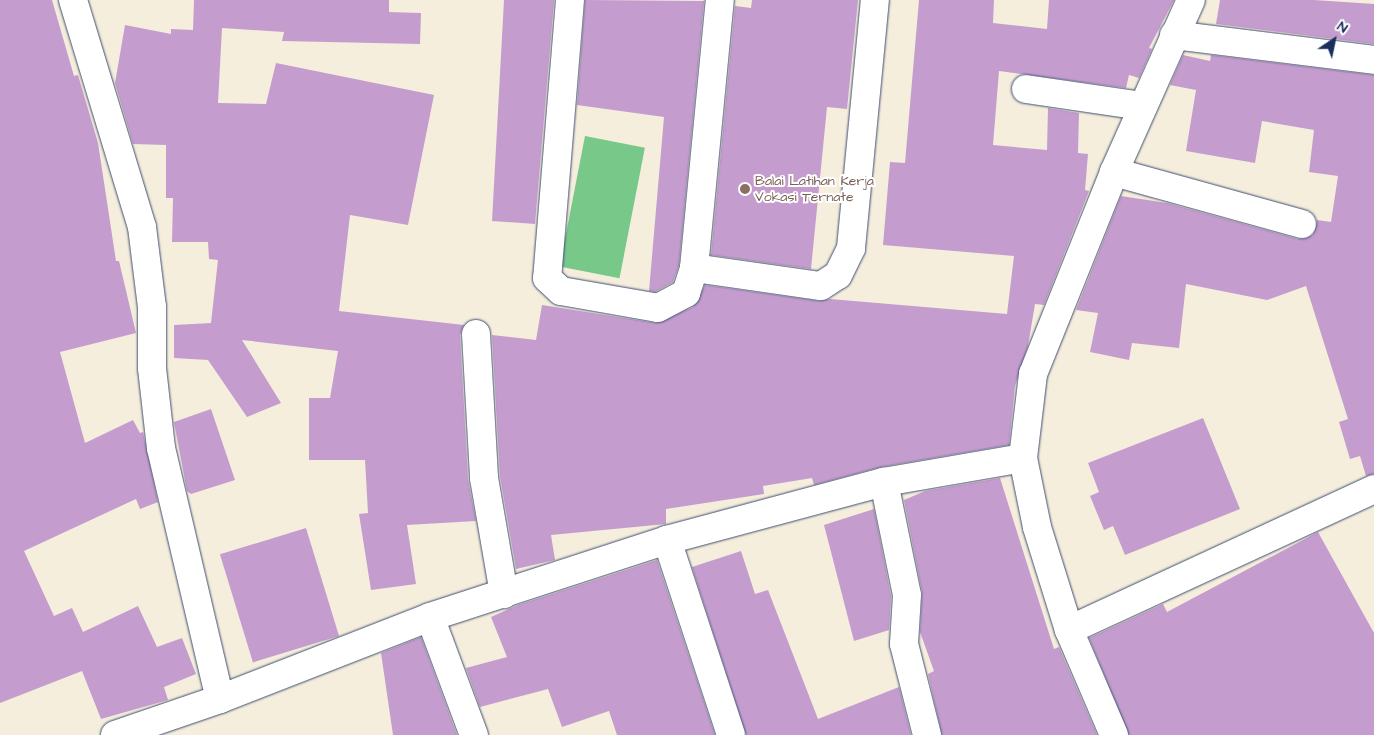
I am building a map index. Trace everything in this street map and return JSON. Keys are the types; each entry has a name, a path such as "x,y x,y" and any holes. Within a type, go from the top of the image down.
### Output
{"street":[{"path":"73,0 142,227 152,307 152,368 161,448 220,699"},
{"path":"570,0 547,278 561,291 658,308 686,293 694,268 720,0"},
{"path":"694,268 821,286 838,275 851,248 875,0"},
{"path":"1114,735 1069,630 1037,527 1024,458 1033,374 1114,172 1191,0"},
{"path":"1174,35 1374,60"},
{"path":"1026,89 1143,106"},
{"path":"1114,172 1302,224"},
{"path":"476,334 484,478 504,594"},
{"path":"115,735 220,699 430,616 504,594 667,540 884,482 1024,458"},
{"path":"884,482 907,595 904,644 927,735"},
{"path":"1069,630 1374,490"},
{"path":"667,540 731,735"},
{"path":"430,616 474,735"}],"green space":[{"path":"585,136 645,148 620,278 560,267"}],"building":[{"path":"0,0 52,0 74,76 78,75 98,143 116,261 119,261 136,333 60,352 85,443 133,420 140,433 143,432 158,502 140,509 136,499 24,551 54,616 72,608 83,632 138,606 157,647 182,638 196,674 164,687 168,700 101,719 82,671 0,703"},
{"path":"194,0 389,0 389,12 421,13 420,44 282,41 284,32 222,28 218,103 266,104 276,63 434,95 408,225 350,215 339,311 464,325 460,335 468,479 476,521 407,525 416,584 371,590 359,514 368,513 365,460 309,460 309,398 330,398 338,351 242,340 281,403 247,417 208,360 174,358 174,325 211,323 218,260 209,259 208,242 172,242 173,198 166,198 166,145 133,144 115,83 125,25 171,34 171,29 193,30"},
{"path":"504,0 554,0 535,224 492,221"},
{"path":"585,0 704,1 679,265 673,282 655,292 649,291 664,117 577,105"},
{"path":"752,0 858,0 847,109 827,107 811,269 711,255 735,6 751,8"},
{"path":"919,0 994,0 993,23 1047,29 1049,0 1174,0 1149,48 1152,49 1139,78 1129,75 1126,88 999,71 993,145 1047,150 1048,108 1079,113 1078,153 1088,154 1085,190 1089,191 1044,305 1035,304 1028,346 1015,386 1009,445 881,467 814,485 812,478 763,486 764,494 666,509 666,524 551,535 555,560 516,569 500,476 492,335 536,340 542,305 656,323 693,307 705,285 819,301 830,299 1007,314 1014,256 883,245 890,162 905,163"},
{"path":"1220,0 1314,0 1374,4 1374,44 1216,24"},
{"path":"1183,55 1210,61 1211,55 1374,75 1374,474 1366,476 1360,456 1350,459 1339,422 1348,419 1306,286 1267,300 1186,284 1179,348 1132,343 1129,360 1090,352 1098,313 1076,310 1121,196 1167,203 1298,239 1313,235 1317,220 1331,222 1338,176 1309,172 1314,130 1262,121 1255,163 1186,151 1196,90 1170,85"},
{"path":"211,409 235,480 191,494 187,491 174,422"},
{"path":"1203,418 1240,509 1125,555 1113,526 1104,530 1090,496 1099,492 1088,463"},
{"path":"1000,478 1054,649 1059,647 1097,735 942,735 928,674 934,671 920,632 922,592 904,500 925,491"},
{"path":"874,509 891,596 889,630 854,641 824,525"},
{"path":"306,528 339,636 253,662 220,554"},
{"path":"1318,532 1374,633 1374,735 1129,735 1089,638 1163,604 1167,612"},
{"path":"741,551 755,594 768,590 818,719 899,687 911,735 746,735 692,567"},
{"path":"657,560 715,735 617,735 609,711 562,727 548,689 480,707 466,668 507,657 491,617 518,605"},
{"path":"421,637 457,735 393,735 381,653"}],"place":[{"name":"Balai Latihan Kerja Vokasi Ternate","path":"745,189"}]}
